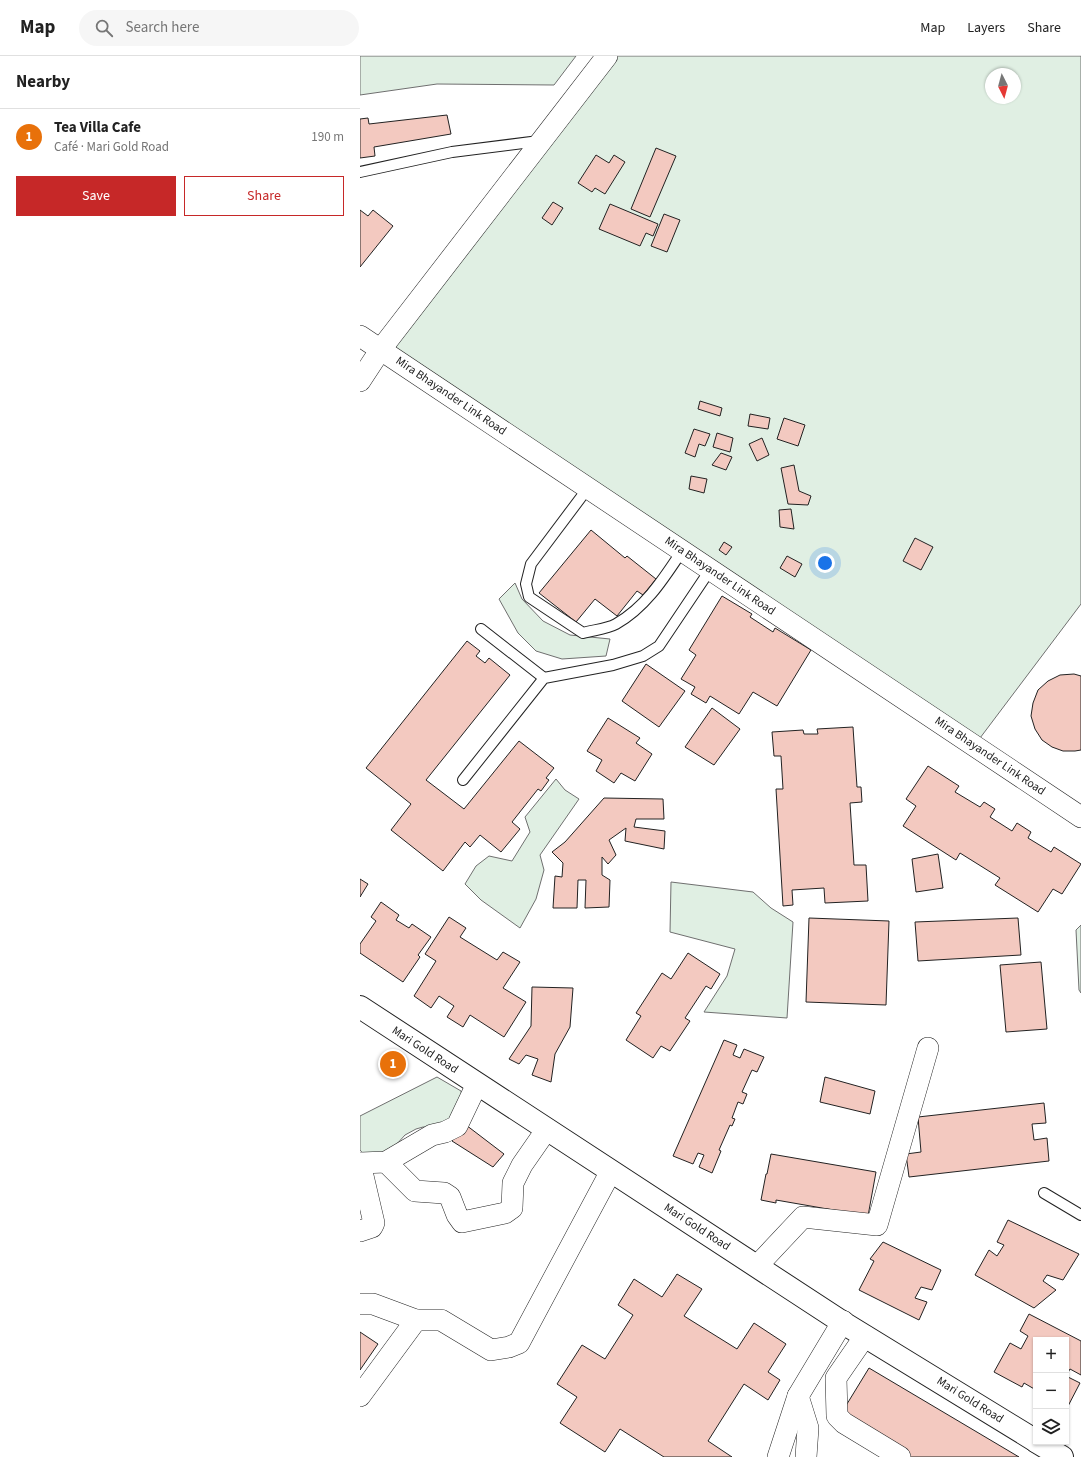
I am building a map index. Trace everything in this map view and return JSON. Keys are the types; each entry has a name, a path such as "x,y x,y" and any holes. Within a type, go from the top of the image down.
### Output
{"street":[{"path":"360,381 381,349 607,56"},
{"name":"Mira Bhayander Link Road","path":"360,336 1081,817"},
{"name":"Mari Gold Road","path":"360,1007 757,1266 844,1321 864,1336 1033,1440"},
{"path":"757,1266 803,1217 877,1225 928,1048"},
{"path":"360,1231 372,1227 374,1223 360,1163 386,1162 432,1136 457,1126 477,1084"},
{"path":"386,1162 415,1191 444,1193 450,1197 457,1215 462,1222 505,1213 512,1208 513,1183 522,1165 547,1129"},
{"path":"360,1304 373,1304 416,1320 441,1320 491,1350 508,1348 519,1343 612,1171"},
{"path":"360,1396 416,1320"},
{"path":"778,1457 798,1396 844,1321"},
{"path":"864,1336 836,1378 837,1416 844,1423 900,1457"},
{"path":"798,1396 808,1428 806,1457"},
{"name":"Mari Gold Road","path":"1042,1445 1062,1457"}],"lane":[{"path":"360,172 452,152 541,141"},
{"path":"588,488 531,564 526,584 529,597 583,633 615,625 639,607 653,593 682,551"},
{"path":"463,780 544,678 613,665 643,656 659,646 710,570"},
{"path":"481,629 544,678"},
{"path":"1044,1193 1081,1215"}],"green space":[{"path":"360,56 576,56 554,85 437,84 360,95"},
{"path":"608,56 1081,56 1081,604 974,746 381,349"},
{"path":"515,583 522,599 543,621 570,635 610,639 606,656 562,659 536,651 518,633 499,599"},
{"path":"556,779 565,790 579,799 540,855 544,870 536,899 520,928 481,900 465,884 476,866 489,856 512,861 530,832 525,817"},
{"path":"671,882 753,892 771,908 793,922 787,1018 704,1012 727,976 735,949 670,932"},
{"path":"1081,925 1081,993 1079,990 1076,930"},
{"path":"437,1077 461,1091 463,1103 456,1120 438,1128 423,1127 416,1129 405,1135 395,1146 383,1155 366,1157 360,1150 360,1116"}],"building":[{"path":"447,115 451,134 374,147 375,156 360,158 360,119 368,118 369,124"},
{"path":"656,148 676,156 650,217 631,209"},
{"path":"596,155 609,163 614,155 625,162 605,194 595,188 592,192 578,183"},
{"path":"553,202 563,208 552,225 542,218"},
{"path":"610,204 658,224 653,236 646,233 640,246 599,229"},
{"path":"360,210 368,216 373,210 393,226 360,267"},
{"path":"664,214 680,220 667,252 651,246"},
{"path":"700,401 722,408 720,416 698,409"},
{"path":"750,414 770,418 768,429 748,426"},
{"path":"784,418 805,425 798,446 777,439"},
{"path":"694,429 710,434 705,446 699,444 695,457 685,453"},
{"path":"717,433 733,438 730,452 713,447"},
{"path":"762,438 769,455 757,461 749,444"},
{"path":"721,453 732,457 726,470 712,465"},
{"path":"794,465 799,491 811,496 808,505 788,504 781,468"},
{"path":"691,476 707,479 704,493 689,489"},
{"path":"791,509 794,529 780,527 779,510"},
{"path":"591,530 625,558 627,556 656,579 643,595 637,591 617,616 595,599 576,622 539,593"},
{"path":"915,538 933,547 921,570 903,561"},
{"path":"724,542 732,547 726,555 719,550"},
{"path":"787,556 802,564 795,577 780,568"},
{"path":"722,596 752,614 750,617 773,632 775,628 811,650 777,706 753,692 739,714 710,696 706,703 691,694 695,687 681,679 696,655 689,650"},
{"path":"467,641 480,651 476,656 485,663 489,658 510,675 426,780 464,809 519,741 554,768 546,778 549,780 541,791 538,789 512,822 520,829 501,852 480,835 470,847 465,842 443,871 391,830 411,804 366,768"},
{"path":"646,664 685,691 659,727 622,701"},
{"path":"1074,674 1081,676 1081,750 1063,751 1052,747 1042,740 1035,729 1031,716 1033,703 1038,690 1048,681 1060,675"},
{"path":"712,708 740,729 714,765 685,747"},
{"path":"608,718 640,738 636,743 652,754 635,781 621,773 614,783 596,771 602,760 587,751"},
{"path":"853,727 857,787 861,787 862,802 850,803 854,865 866,865 868,901 825,903 824,888 792,890 793,905 783,906 776,789 783,789 781,756 774,756 772,732 803,730 804,734 818,734 817,729"},
{"path":"928,766 959,786 955,792 980,807 984,802 995,809 990,817 1012,831 1017,823 1031,832 1028,838 1051,852 1054,847 1081,864 1062,894 1053,889 1038,912 995,885 1000,878 960,853 956,860 903,826 916,806 906,799"},
{"path":"604,798 663,799 664,819 636,819 634,827 665,831 664,849 625,841 626,828 609,840 616,855 608,864 602,857 602,875 610,880 609,907 585,908 586,880 578,880 577,908 553,908 555,876 562,877 563,863 552,852 565,842"},
{"path":"938,854 943,888 916,892 912,859"},
{"path":"360,879 368,884 360,897"},
{"path":"381,902 399,915 396,920 409,928 412,924 431,937 418,955 420,957 403,982 360,953 360,944 376,921 371,917"},
{"path":"449,917 466,928 460,937 497,960 503,952 520,962 503,988 526,1002 504,1037 470,1015 463,1027 447,1017 454,1006 439,996 431,1008 414,996 436,961 425,954"},
{"path":"809,918 889,921 886,1005 806,1002"},
{"path":"1018,918 1021,955 918,961 915,922"},
{"path":"688,953 720,974 711,989 706,986 685,1018 690,1021 670,1051 661,1046 653,1058 626,1040 641,1016 636,1013 662,973 671,979"},
{"path":"1041,962 1047,1029 1006,1032 1000,965"},
{"path":"532,987 573,988 570,1027 555,1054 551,1082 532,1075 538,1059 526,1055 519,1064 509,1059 531,1026"},
{"path":"724,1040 737,1045 733,1055 740,1058 744,1049 764,1057 757,1072 752,1070 742,1092 747,1094 743,1104 738,1102 732,1118 735,1119 732,1126 730,1125 719,1150 721,1151 712,1173 699,1167 704,1155 698,1153 693,1164 673,1156"},
{"path":"825,1077 875,1091 870,1114 820,1102"},
{"path":"1044,1103 1046,1123 1032,1124 1034,1140 1047,1138 1049,1161 909,1177 906,1154 921,1152 918,1117"},
{"path":"466,1125 504,1154 493,1167 452,1141"},
{"path":"771,1154 876,1172 868,1216 776,1200 776,1203 761,1200"},
{"path":"1008,1220 1079,1254 1063,1280 1047,1275 1043,1281 1056,1290 1034,1308 975,1275 989,1250 997,1256 1004,1245 997,1242"},
{"path":"883,1242 941,1270 932,1290 921,1287 915,1298 927,1302 919,1320 859,1290 874,1261 870,1259"},
{"path":"677,1274 702,1289 684,1316 737,1349 754,1323 786,1344 768,1372 780,1380 768,1400 744,1384 708,1441 732,1457 664,1457 620,1429 605,1452 560,1423 577,1397 557,1384 582,1345 605,1359 633,1315 618,1305 634,1279 662,1297"},
{"path":"1029,1314 1081,1341 1081,1375 1070,1369 1069,1371 1069,1337 1033,1337 1033,1388 1024,1383 1022,1387 994,1372 1010,1343 1021,1349 1028,1336 1020,1331"},
{"path":"360,1332 378,1344 360,1370"},
{"path":"869,1368 1019,1457 906,1457 839,1417"},
{"path":"1069,1378 1080,1383 1069,1404"}],"place":[{"name":"Tea Villa Cafe","path":"393,1064"}]}
